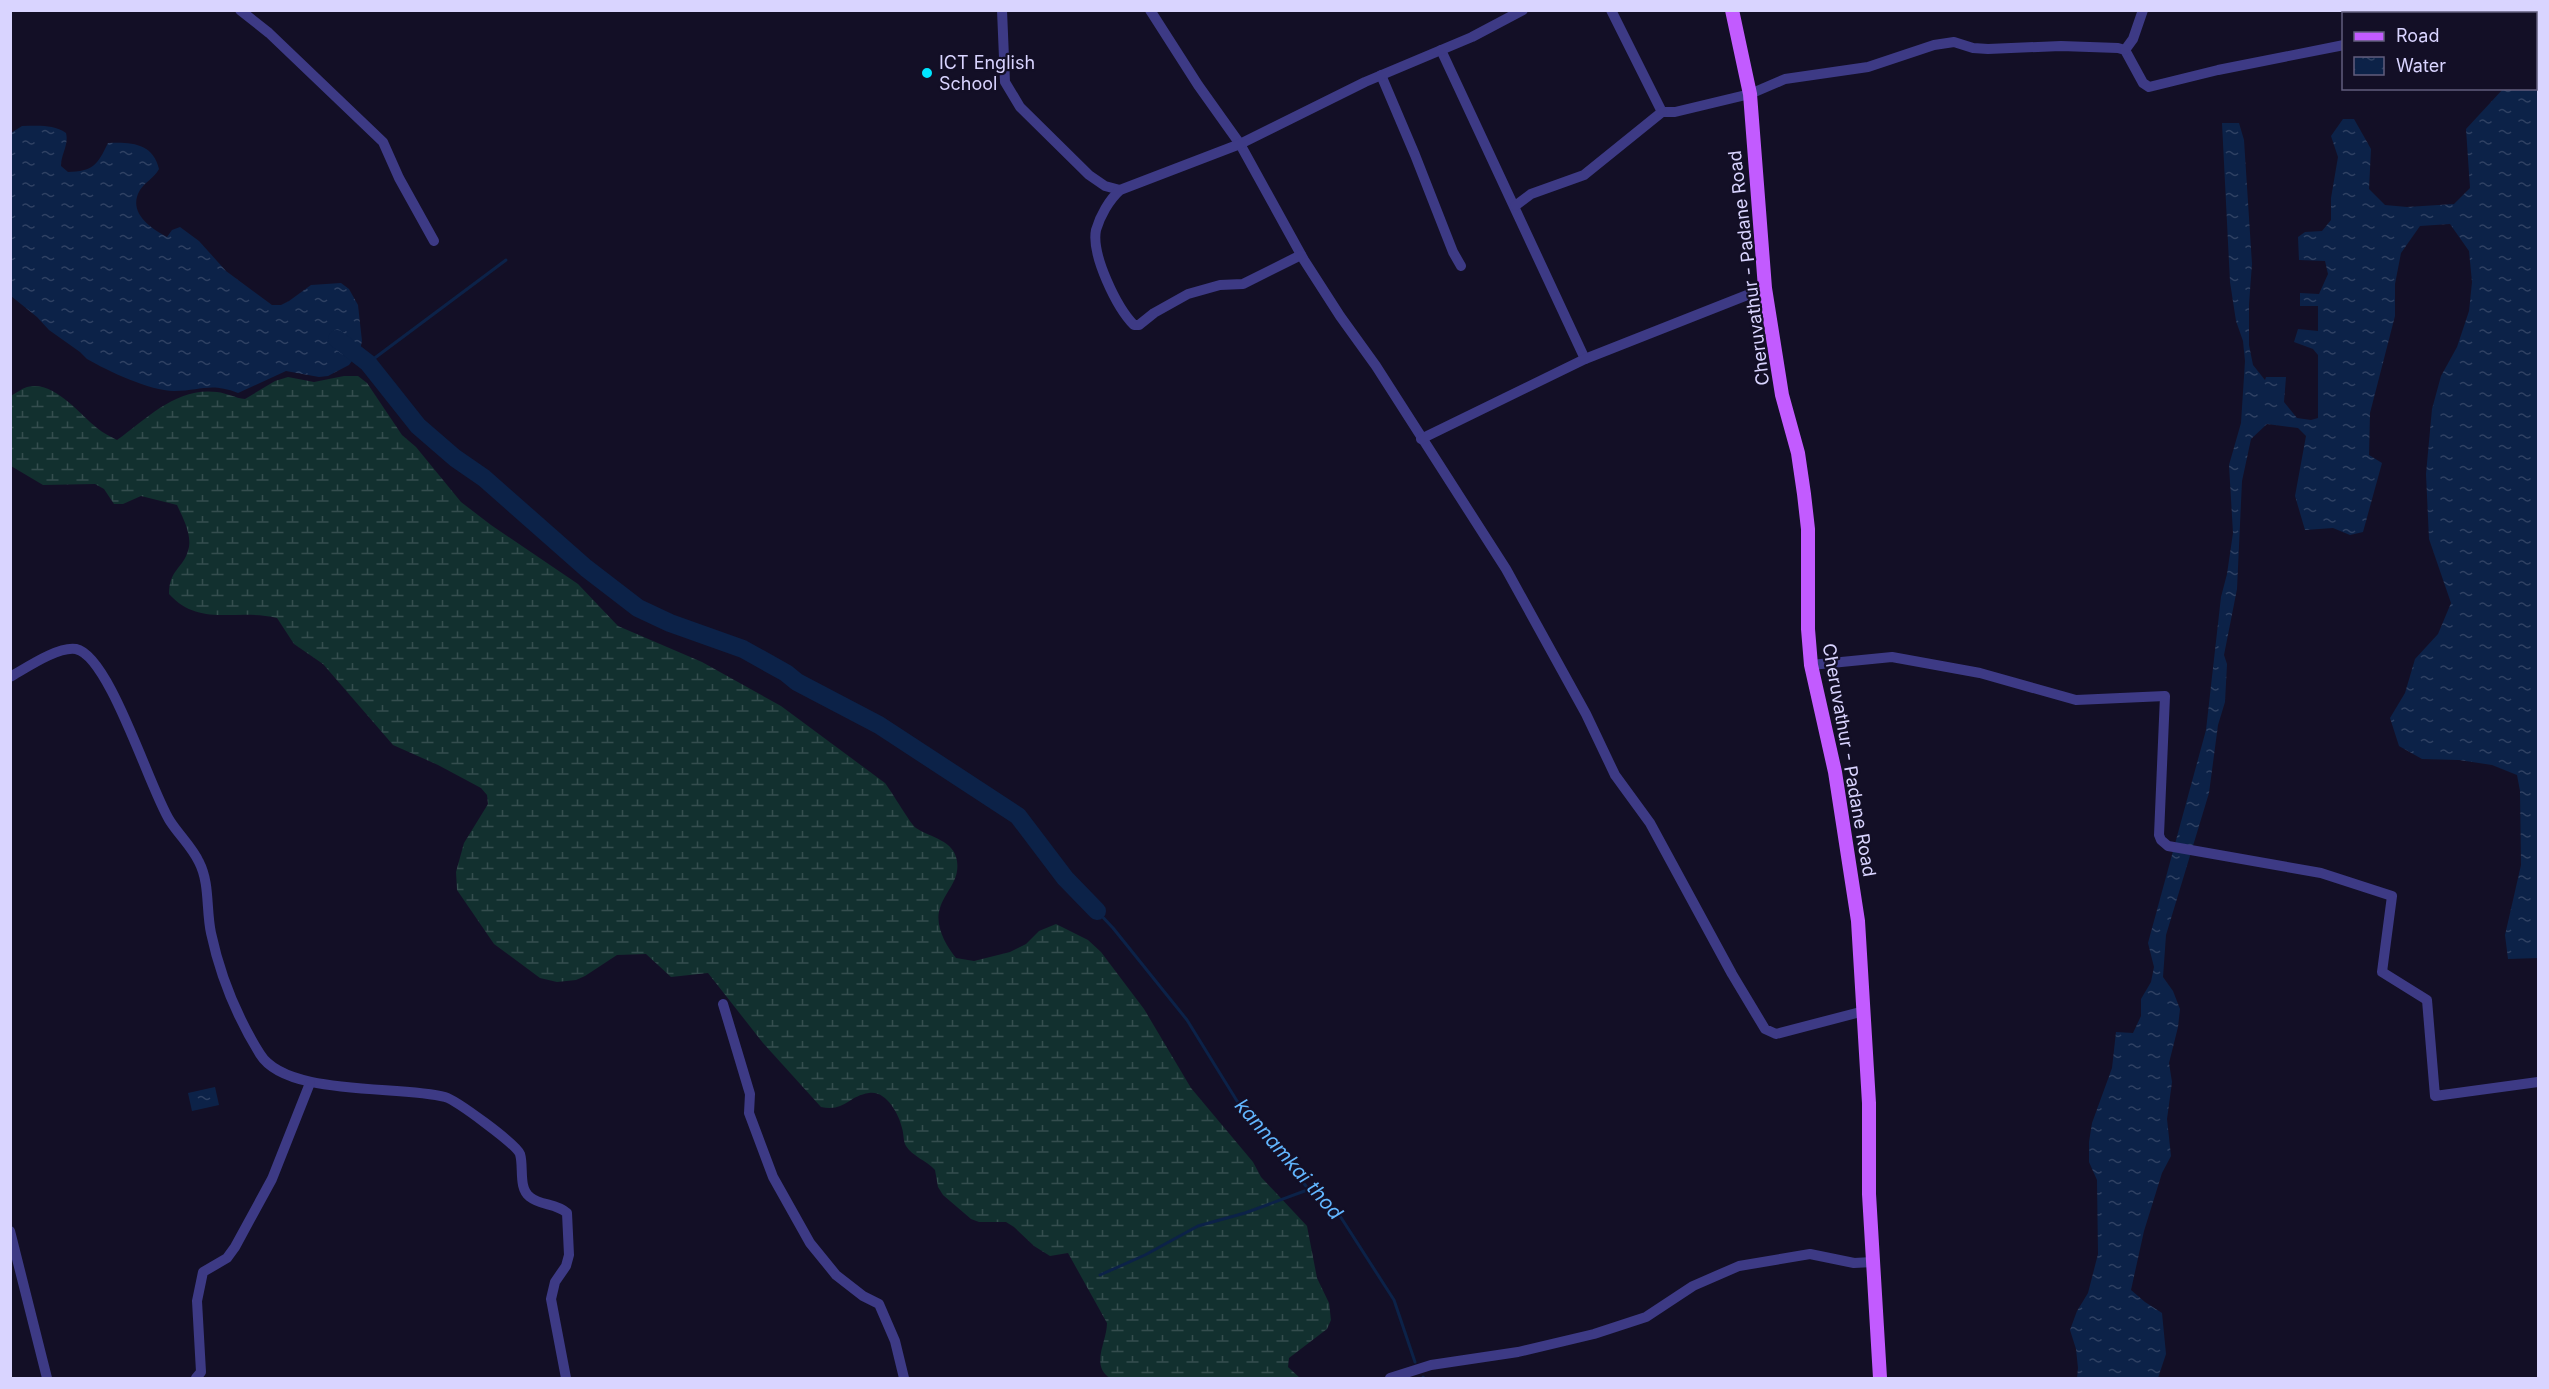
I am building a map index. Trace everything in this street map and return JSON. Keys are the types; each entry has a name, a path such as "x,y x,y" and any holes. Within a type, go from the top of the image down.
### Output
{"main road":[{"name":"Cheruvathur - Padane Road","path":"1732,10 1750,94 1765,288 1782,395 1798,453 1804,494 1808,529 1808,629 1811,665 1835,772 1858,921 1869,1102 1869,1194 1880,1378"}],"street":[{"path":"240,10 269,33 383,142 399,178 434,241"},
{"path":"1002,10 1005,82 1008,89 1020,107 1089,175 1105,186 1120,190"},
{"path":"1150,10 1198,85 1240,144 1302,255 1534,615 1615,775 1650,824 1732,974 1765,1029 1776,1034 1864,1011"},
{"path":"1302,255 1243,284 1220,285 1188,294 1138,325 1134,325 1125,316 1112,290 1097,245 1096,231 1110,199 1120,190 1240,144 1381,75 1441,50 1523,10"},
{"path":"1611,10 1662,112"},
{"path":"2125,50 2133,39 2143,10"},
{"path":"1515,206 1530,194 1584,175 1662,112 1675,112 1750,94 1785,79 1868,67 1934,45 1954,42 1973,48 2061,46 2125,50"},
{"path":"2125,50 2143,83 2149,87 2218,70 2342,45"},
{"path":"1441,50 1585,359"},
{"path":"1381,75 1415,154 1452,252 1461,266"},
{"path":"1421,439 1585,359 1765,288"},
{"path":"10,677 66,649 78,649 85,654 102,675 134,738 159,801 170,822 200,863 206,886 210,930 221,974 261,1056 277,1070 310,1083 447,1098 511,1142 519,1154 524,1189 530,1197 560,1207 567,1214 569,1255 566,1266 555,1282 551,1299 566,1378"},
{"path":"1811,665 1892,657 1980,673 2076,700 2165,696 2159,835 2161,840 2168,846 2321,873 2392,896 2382,972 2427,1000 2435,1096 2538,1082"},
{"path":"723,1004 750,1094 749,1113 774,1177 810,1243 836,1275 863,1296 879,1304 895,1341 904,1378"},
{"path":"196,1378 201,1372 197,1301 203,1272 227,1258 235,1247 272,1179 310,1083"},
{"path":"10,1231 47,1378"},
{"path":"1390,1378 1431,1365 1518,1352 1615,1327 1646,1317 1693,1286 1739,1266 1810,1254 1854,1263 1873,1262"}],"green space":[{"path":"344,376 358,376 367,383 402,435 416,447 461,502 578,584 618,626 702,662 781,706 885,783 914,826 947,844 955,854 956,874 942,902 939,921 948,948 956,958 974,961 1010,952 1026,944 1039,931 1056,924 1088,940 1101,952 1144,1009 1191,1088 1253,1162 1261,1177 1307,1226 1317,1278 1329,1303 1331,1320 1327,1329 1289,1358 1288,1367 1300,1378 1110,1378 1104,1373 1100,1360 1107,1323 1068,1253 1050,1256 1034,1246 1006,1222 979,1222 971,1219 943,1195 938,1187 935,1170 906,1146 898,1116 891,1104 881,1095 869,1093 856,1097 841,1106 821,1107 763,1043 708,973 671,977 646,954 617,955 576,980 557,982 540,978 494,944 457,890 456,872 464,843 488,804 487,795 481,788 393,745 323,664 294,644 277,618 262,615 206,614 193,611 169,594 171,580 186,557 189,545 187,527 177,505 141,496 123,504 114,504 104,489 95,484 43,485 11,466 11,396 27,387 47,388 56,393 99,430 117,440 163,406 188,394 217,392 245,399 275,381 288,377 314,382"}],"water":[{"path":"2537,50 2538,958 2508,959 2505,935 2521,865 2520,791 2517,775 2492,765 2459,760 2422,759 2399,746 2390,718 2405,693 2415,659 2438,634 2451,603 2429,539 2426,474 2432,409 2441,376 2457,347 2469,311 2472,282 2469,251 2450,224 2420,226 2401,253 2395,284 2395,316 2370,413 2369,455 2382,463 2363,532 2350,535 2333,528 2305,530 2295,496 2306,436 2298,428 2267,424 2251,439 2242,481 2237,589 2224,655 2227,664 2225,702 2218,725 2209,793 2166,935 2163,977 2173,991 2180,1009 2169,1063 2172,1082 2167,1119 2171,1156 2162,1173 2144,1231 2131,1290 2162,1313 2166,1354 2158,1378 2077,1378 2076,1349 2070,1330 2077,1311 2088,1293 2098,1254 2097,1180 2089,1162 2092,1123 2112,1068 2116,1032 2133,1033 2141,1016 2141,999 2151,982 2154,967 2148,943 2206,730 2221,597 2233,533 2229,465 2241,423 2245,361 2230,282 2222,123 2239,123 2244,140 2252,264 2249,345 2253,365 2265,380 2266,377 2286,377 2284,402 2297,418 2311,420 2318,418 2318,355 2313,349 2294,342 2298,329 2318,331 2318,306 2300,306 2300,293 2319,294 2328,274 2325,261 2299,260 2298,237 2305,232 2322,231 2331,220 2331,198 2338,157 2331,136 2343,119 2354,119 2371,149 2369,189 2385,205 2407,207 2454,204 2470,188 2466,129 2502,90 2537,90"},
{"path":"22,126 51,127 66,133 61,166 68,172 93,166 108,143 133,144 146,149 156,160 159,169 142,187 137,198 138,212 148,224 167,237 172,230 180,227 199,241 226,271 272,305 281,305 289,301 311,285 341,283 349,289 358,305 362,341 360,350 349,365 328,376 319,377 286,371 238,393 220,388 174,391 153,388 87,359 49,330 11,296 11,133"},
{"path":"215,1087 219,1105 192,1111 188,1093"}],"waterway":[{"path":"368,363 506,260"},
{"path":"337,339 368,363 418,426 455,458 484,478 586,568 638,608 670,623 743,649 786,673 797,682 879,725 1018,816 1065,878 1097,911"},
{"name":"kannamkai thod","path":"1097,911 1187,1020 1237,1101 1306,1186 1340,1216 1394,1300 1415,1362"},
{"path":"1100,1275 1145,1255 1198,1226 1245,1213 1310,1189"}],"place":[{"name":"ICT English School","path":"927,73"}]}
